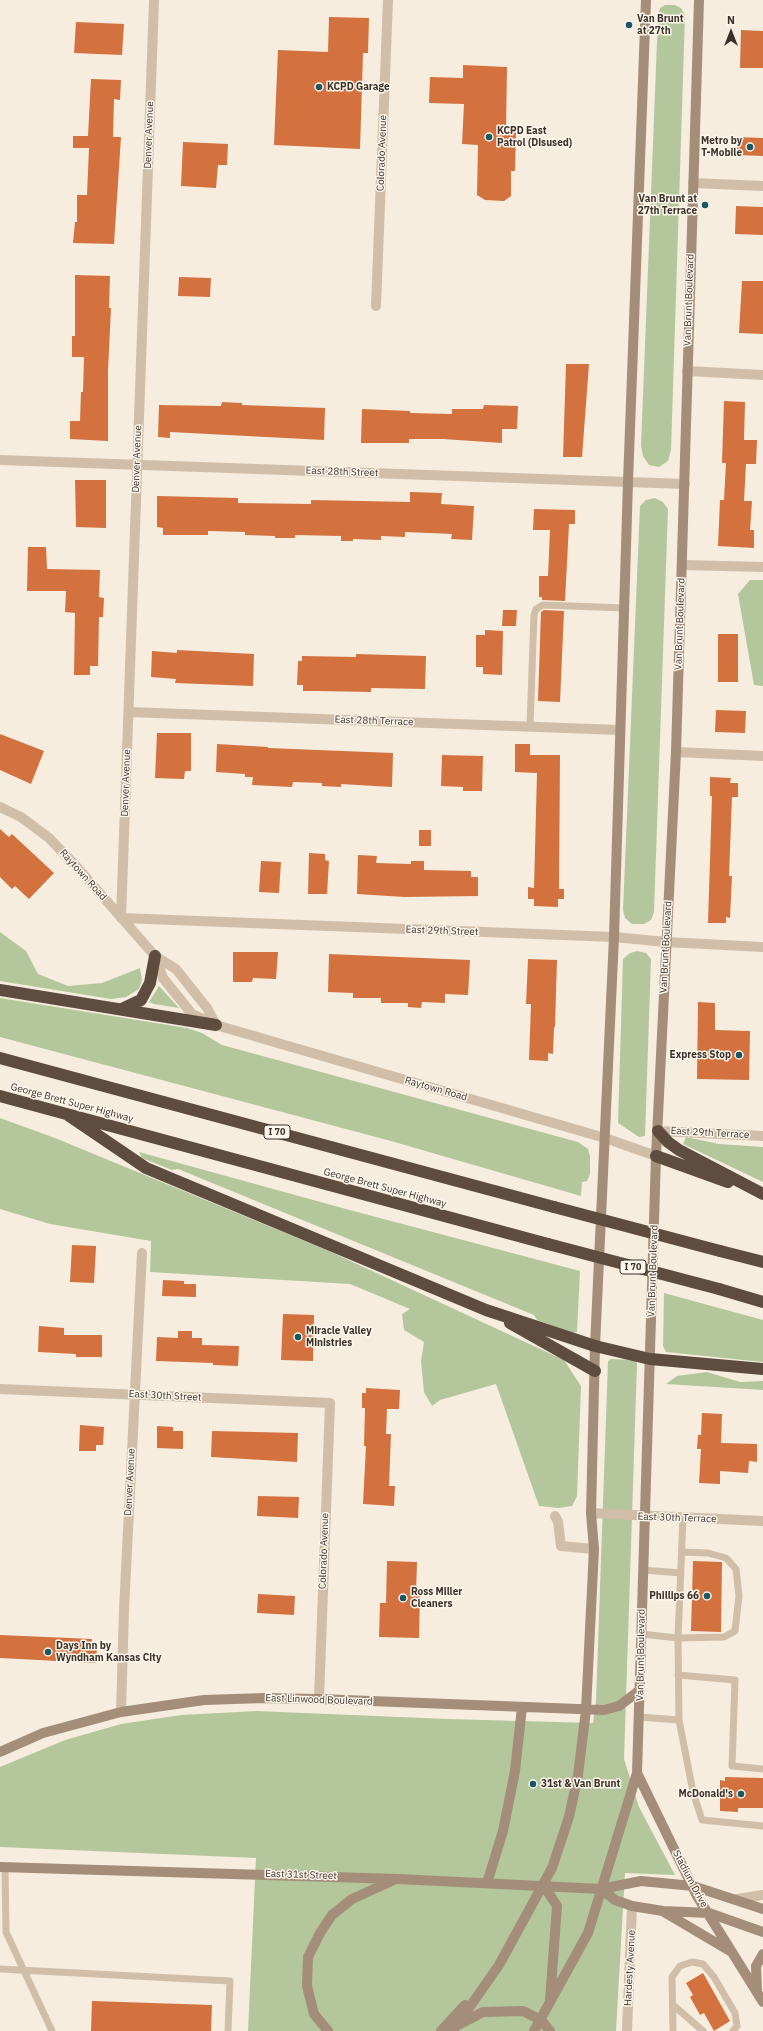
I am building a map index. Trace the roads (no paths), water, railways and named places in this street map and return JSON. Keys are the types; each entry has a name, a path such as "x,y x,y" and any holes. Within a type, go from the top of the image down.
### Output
{"highway":[{"path":"122,1009 141,1000 150,983 155,956"},
{"path":"0,990 216,1025"},
{"name":"I 70","path":"0,1058 763,1262"},
{"name":"George Brett Super Highway","path":"0,1096 763,1302"},
{"path":"68,1115 146,1168 486,1310 595,1346 650,1359 763,1369"},
{"path":"658,1131 668,1142 679,1150 763,1194"},
{"path":"656,1156 763,1194"},
{"path":"486,1310 595,1371"}],"main road":[{"path":"455,2028 490,1977 544,1886 552,1868 569,1817 578,1775 586,1710 594,1549 591,1513 595,1346 614,937 628,482 646,0"},
{"name":"Van Brunt Boulevard","path":"549,2004 588,1934 636,1772 640,1690 656,1156 676,752 685,484 692,184 699,0"},
{"name":"East Linwood Boulevard","path":"0,1752 43,1733 121,1712 204,1700 265,1698 319,1699 604,1710 619,1706 640,1690"},
{"path":"487,1883 503,1831 513,1779 522,1707"},
{"name":"Stadium Drive","path":"636,1772 693,1886 761,1998"},
{"name":"East 31st Street","path":"2,1867 398,1878 601,1889 641,1881 693,1886 737,1899 763,1909"},
{"path":"328,2031 314,2014 307,1986 308,1957 320,1933 332,1915 352,1899 398,1878"},
{"path":"534,2031 549,2004 557,1906 544,1886"},
{"path":"601,1889 615,1900 632,1906 663,1911 709,1914 763,1932"},
{"path":"663,1911 732,1952"},
{"path":"761,1998 756,1978 756,1966 763,1954"},
{"path":"441,2031 490,1977"},
{"path":"455,2028 483,2012 523,2011 541,2020 550,2031"}],"street":[{"name":"Denver Avenue","path":"121,918 136,465 154,0"},
{"name":"Colorado Avenue","path":"376,306 388,0"},
{"path":"692,184 763,186"},
{"path":"687,371 763,375"},
{"name":"East 28th Street","path":"0,460 685,484"},
{"path":"682,565 763,567"},
{"name":"East 28th Terrace","path":"129,712 620,730"},
{"path":"676,752 763,756"},
{"name":"Raytown Road","path":"0,807 21,817 49,838 155,956 176,969 207,1008 216,1025"},
{"name":"East 29th Street","path":"121,918 614,937 666,942 763,947"},
{"name":"Raytown Road","path":"155,956 163,978 192,1014 216,1025 605,1138 656,1156"},
{"name":"East 29th Terrace","path":"658,1131 763,1136"},
{"name":"Denver Avenue","path":"121,1712 134,1394 142,1253"},
{"name":"East 30th Street","path":"0,1389 330,1404"},
{"name":"Colorado Avenue","path":"319,1699 330,1404"},
{"name":"East 30th Terrace","path":"591,1513 644,1517 763,1521"},
{"path":"555,1516 558,1522 561,1546 594,1549"},
{"name":"East 31st Street","path":"737,1899 763,1895"},
{"name":"Hardesty Avenue","path":"627,2031 632,1906"}],"lane":[{"path":"530,726 534,615 536,608 543,605 624,608"},
{"path":"684,1518 678,1638 679,1720 693,1792 702,1820 763,1826"},
{"path":"641,1634 678,1638 724,1637 735,1631 739,1596 736,1569 726,1558 708,1553 682,1552"},
{"path":"643,1570 681,1573"},
{"path":"678,1675 735,1680 732,1766 763,1769"},
{"path":"639,1717 679,1720"},
{"path":"2,1867 6,1932 52,2031"},
{"path":"673,2031 672,1977 680,1966 692,1962 703,1964 714,1977 735,2013 737,2026 733,2031"},
{"path":"0,1969 230,1981 228,2031"},
{"path":"673,2005 703,2031"}],"place":[{"name":"Van Brunt at 27th","path":"629,25"},
{"name":"KCPD Garage","path":"319,87"},
{"name":"KCPD East Patrol (Disused)","path":"489,137"},
{"name":"Metro by T-Mobile","path":"750,147"},
{"name":"Van Brunt at 27th Terrace","path":"705,205"},
{"name":"Express Stop","path":"739,1055"},
{"name":"Miracle Valley Ministries","path":"298,1337"},
{"name":"Phillips 66","path":"707,1596"},
{"name":"Ross Miller Cleaners","path":"403,1598"},
{"name":"Days Inn by Wyndham Kansas City","path":"48,1652"},
{"name":"31st & Van Brunt","path":"533,1784"},
{"name":"McDonald's","path":"741,1794"}]}
